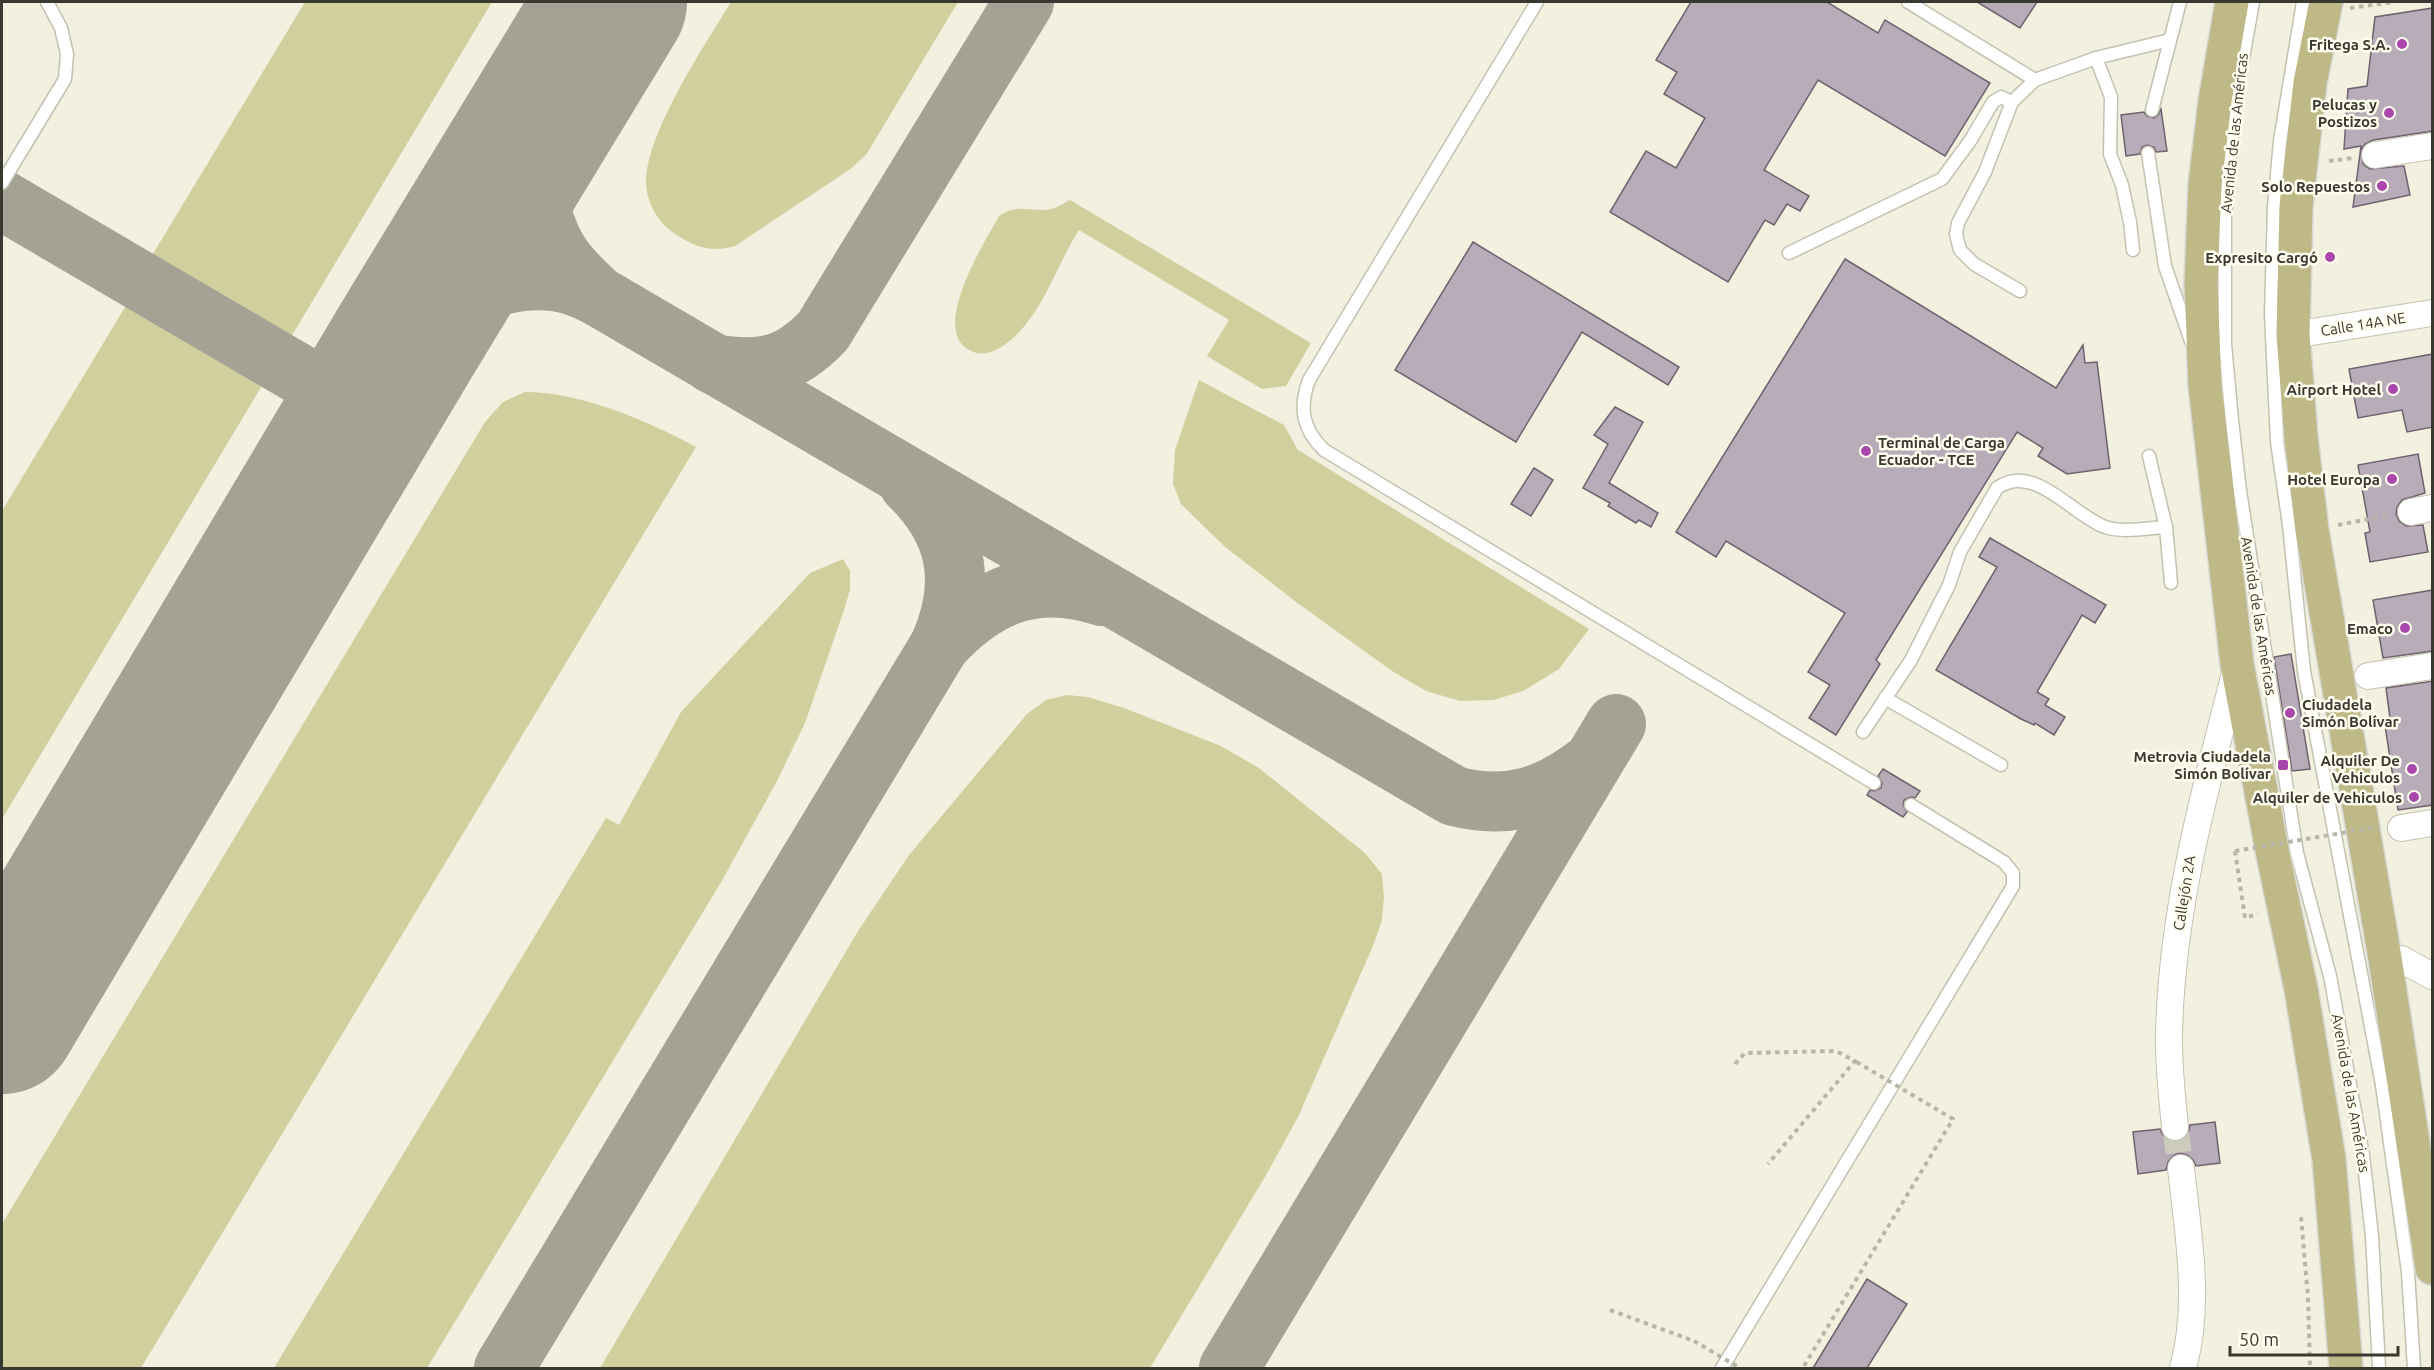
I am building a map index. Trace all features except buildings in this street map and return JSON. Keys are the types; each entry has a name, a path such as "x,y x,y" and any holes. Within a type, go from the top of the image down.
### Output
{"main road":[{"name":"Avenida de las Américas","path":"2232,2 2215,101 2205,185 2201,284 2205,385 2237,664 2319,1090 2329,1159 2346,1368"},
{"name":"Avenida de las Américas","path":"2317,5 2299,165 2294,264 2293,335 2301,437 2312,530 2385,958 2424,1269"}],"street":[{"path":"2376,155 2433,146"},
{"name":"Calle 14A NE","path":"2293,335 2433,313"},
{"name":"Callejón 2A","path":"2175,1127 2169,1033 2179,913 2194,831 2237,664"},
{"path":"2368,676 2433,666"},
{"path":"2390,828 2433,824"},
{"path":"2385,958 2401,959 2428,969"},
{"path":"2181,1168 2193,1282 2186,1362"}],"lane":[{"path":"2,183 64,79 67,54 61,28 47,2"},
{"path":"1537,2 1309,380 1302,410 1305,423 1312,438 1324,450 1874,783"},
{"path":"1908,2 2035,80"},
{"path":"2152,110 2180,2"},
{"name":"Avenida de las Américas","path":"2253,2 2234,109 2225,215 2225,344 2232,420 2240,491 2297,853 2330,976 2362,1155 2372,1236 2379,1368"},
{"name":"Avenida de las Américas","path":"2317,5 2285,107 2274,206 2271,315 2277,442 2289,525 2304,671 2382,1085 2424,1269 2414,1368"},
{"path":"2020,291 1974,264 1960,250 1956,234 1958,223 1985,172 2012,102 2035,80 2096,58 2170,40"},
{"path":"2096,58 2110,98 2109,154 2122,185 2133,250"},
{"path":"1789,253 1942,179 1970,141 1994,102 2001,97 2012,102"},
{"path":"2148,153 2164,266 2205,385"},
{"path":"2149,456 2166,526 2171,582"},
{"path":"1863,732 1911,660 1948,585 1960,552 1997,488 2016,479 2032,482 2104,526 2128,529 2166,526"},
{"path":"1885,698 2001,765"},
{"path":"1722,1368 2013,886 2013,873 2004,862 1911,805"}],"path":[{"path":"2317,5 2393,2"},
{"path":"2299,165 2376,155"},
{"path":"2312,530 2422,510"},
{"path":"2257,904 2259,916 2245,918 2235,851 2390,828"},
{"path":"1735,1064 1745,1053 1836,1051 1953,1119 1804,1366"},
{"path":"1768,1164 1855,1061"},
{"path":"2301,1217 2308,1297 2310,1368"},
{"path":"1610,1310 1694,1341 1740,1368"}],"shaded area":[{"path":"305,2 492,2 288,342 273,341 259,336 145,267"},
{"path":"731,2 958,2 866,155 849,170 735,246 711,249 689,242 663,224 651,205 646,184 648,164 655,141 678,90"},
{"path":"1070,200 1311,343 1286,386 1262,389 1207,356 1229,320 1079,230 1033,315 1012,339 998,349 987,353 971,351 959,341 955,325 957,306 973,265 999,216 1015,209 1050,209"},
{"path":"133,294 256,365 263,384 2,819 2,511"},
{"path":"1199,380 1284,425 1298,450 1589,629 1559,669 1523,691 1494,700 1460,701 1426,691 1392,671 1296,602 1224,546 1181,504 1173,484 1175,450"},
{"path":"525,392 569,397 614,410 657,427 696,447 141,1368 2,1368 2,1224 485,422 503,402"},
{"path":"843,559 850,571 850,590 805,723 776,783 720,884 427,1368 274,1368 606,818 619,825 681,712 810,573"},
{"path":"1067,695 1088,697 1124,708 1221,746 1259,768 1365,853 1382,874 1384,897 1382,920 1373,946 1298,1117 1265,1177 1150,1368 600,1368 858,931 909,855 1027,714 1046,700"}],"taxiway":[{"path":"713,364 746,367 773,364 798,352 823,331 1024,2"},
{"path":"547,109 536,170 541,211 556,249 575,274 598,296 1454,796 1492,802 1527,798 1559,784 1591,763"},
{"path":"2,200 364,412"},
{"path":"409,336 442,309 472,295 505,284 538,280 555,281 572,285 598,296"},
{"path":"909,484 926,502 938,520 953,559 955,579 953,600 940,645"},
{"path":"504,1368 940,645 975,613 1013,594 1055,587 1102,596"},
{"path":"1229,1368 1616,724"}],"runway":[{"path":"2,1019 409,336 612,2"}],"tunnel":[{"path":"2175,1127 2181,1168"}],"place":[{"name":"Fritega S.A.","path":"2402,44"},
{"name":"Pelucas y Postizos","path":"2389,113"},
{"name":"Solo Repuestos","path":"2382,186"},
{"name":"Expresito Cargó","path":"2330,257"},
{"name":"Airport Hotel","path":"2393,389"},
{"name":"Terminal de Carga Ecuador - TCE","path":"1866,451"},
{"name":"Hotel Europa","path":"2392,479"},
{"name":"Emaco","path":"2405,628"},
{"name":"Ciudadela Simón Bolívar","path":"2290,713"},
{"name":"Metrovia Ciudadela Simón Bolívar","path":"2283,765"},
{"name":"Alquiler De Vehiculos","path":"2412,769"},
{"name":"Alquiler de Vehiculos","path":"2414,797"}]}
